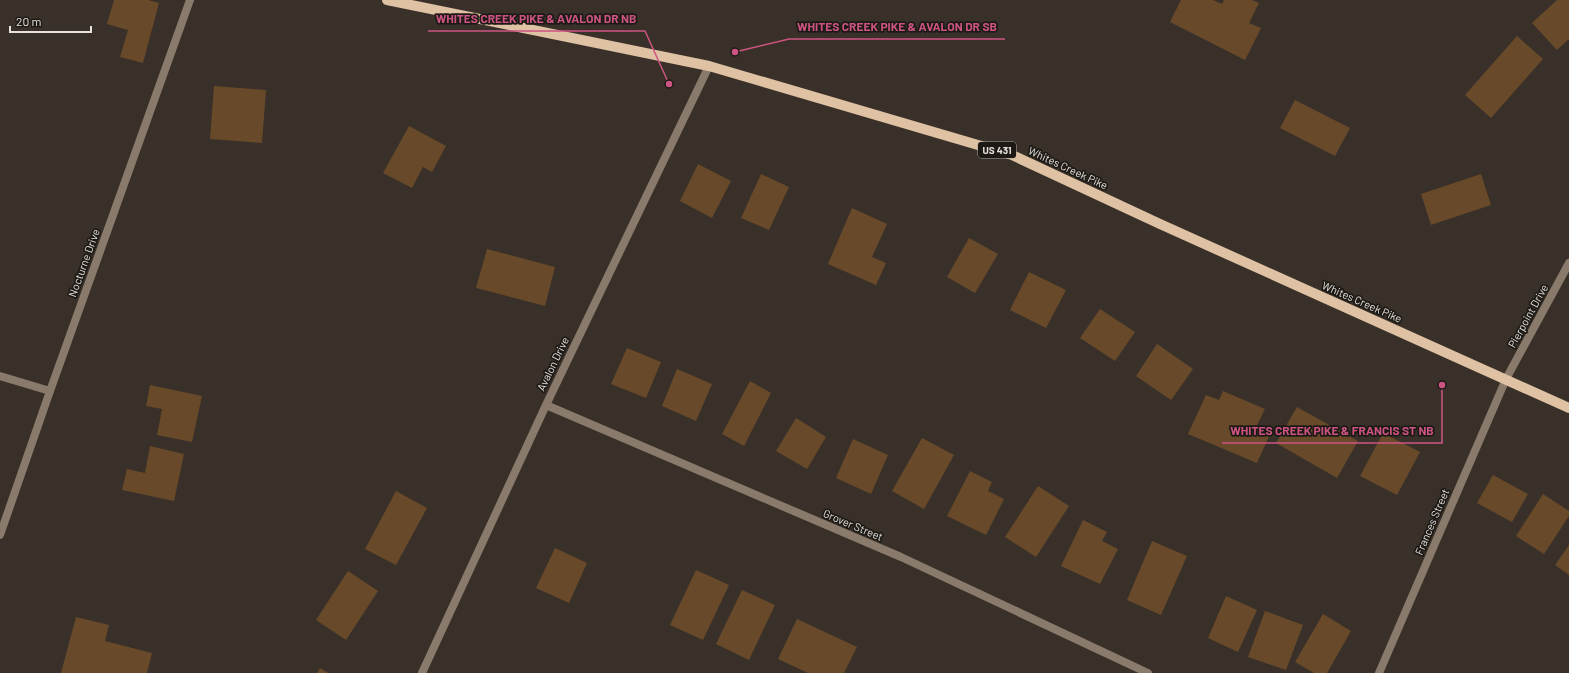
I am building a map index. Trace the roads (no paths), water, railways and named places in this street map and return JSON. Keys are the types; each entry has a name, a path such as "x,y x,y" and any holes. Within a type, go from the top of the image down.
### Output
{"main road":[{"name":"Whites Creek Pike","path":"387,0 709,66 1012,155 1228,255 1569,408"}],"street":[{"name":"Nocturne Drive","path":"0,535 50,390 190,0"},
{"name":"Avalon Drive","path":"422,673 546,405 709,66"},
{"name":"Pierpoint Drive","path":"1506,379 1569,263"},
{"path":"0,376 50,390"},
{"name":"Frances Street","path":"1379,673 1506,379"},
{"name":"Grover Street","path":"546,405 901,557 1148,673"}],"place":[{"name":"WHITES CREEK PIKE & AVALON DR SB","path":"735,52"},
{"name":"WHITES CREEK PIKE & AVALON DR NB","path":"669,84"},
{"name":"WHITES CREEK PIKE & FRANCIS ST NB","path":"1442,385"}]}
